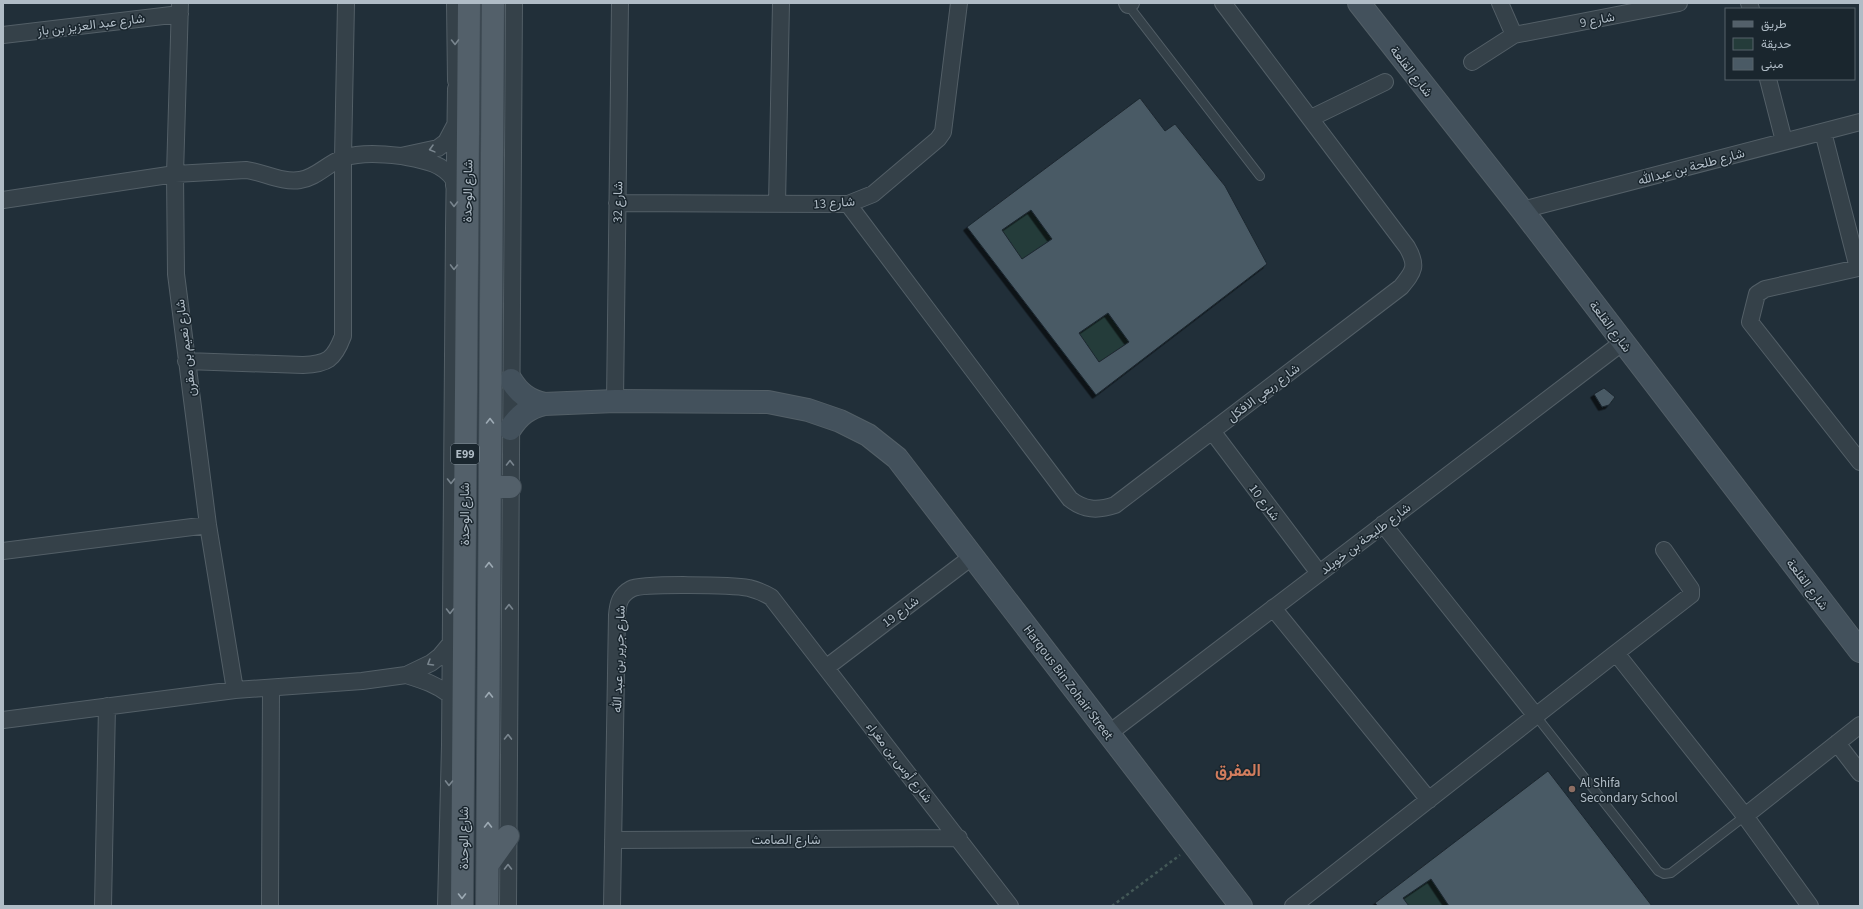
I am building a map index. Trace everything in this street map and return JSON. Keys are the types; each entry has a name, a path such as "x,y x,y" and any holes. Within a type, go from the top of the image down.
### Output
{"main road":[{"name":"شارع الوحدة","path":"462,906 463,768 457,590 466,253 469,3"},
{"name":"شارع الوحدة","path":"487,906 500,487 493,3"},
{"path":"450,745 463,768"},
{"path":"488,864 508,836"}],"street":[{"path":"186,361 303,365 321,364 331,358 339,348 343,336 343,158 346,3"},
{"path":"454,186 456,121 455,3"},
{"path":"508,906 508,836 500,487 510,429 514,3"},
{"name":"شارع 32","path":"615,401 620,3"},
{"path":"777,204 781,3"},
{"name":"شارع 13","path":"617,203 848,204 874,194 938,139 943,132 959,3"},
{"name":"شارع ربعي الافكل","path":"848,204 1070,499 1079,506 1093,509 1109,507 1126,498 1401,287 1413,270 1412,256 1311,118 1223,3"},
{"name":"شارع القلعة","path":"1359,3 1522,210 1860,652"},
{"path":"1472,62 1514,35 1500,3"},
{"name":"شارع 9","path":"1514,35 1674,4"},
{"name":"شارع عبد العزيز بن باز","path":"3,34 180,8"},
{"name":"شارع نعيم بن مقرن","path":"180,8 175,174 176,274 208,526 235,690"},
{"path":"456,89 469,56"},
{"path":"1768,80 1784,142"},
{"path":"1311,118 1385,82"},
{"path":"402,156 438,148 446,142 456,121"},
{"name":"شارع طلحة بن عبدالله","path":"1522,210 1860,122"},
{"path":"1823,132 1858,268 1765,289 1757,294 1750,322 1860,462"},
{"path":"3,200 175,174 246,170 257,171 286,180 300,180 312,176 343,158 372,154 402,156 433,163 444,169 454,180 457,590 450,644 450,745 446,906"},
{"path":"454,228 466,253"},
{"name":"شارع طليحة بن خويلد","path":"1108,734 1623,342"},
{"path":"511,380 516,389 524,396 544,404"},
{"name":"Harqous Bin Zohair Street","path":"544,404 615,401 768,402 808,410 840,421 868,434 897,458 1241,906"},
{"path":"510,429 524,412 533,407 544,404"},
{"name":"شارع 10","path":"1212,431 1319,573"},
{"path":"1383,524 1536,716"},
{"path":"3,552 208,526"},
{"path":"1293,906 1691,595 1691,589 1664,550"},
{"name":"شارع 19","path":"827,667 973,556"},
{"name":"شارع جرير بن عبد الله","path":"612,906 618,602 622,596 638,586 733,586 761,591 772,597 790,619"},
{"path":"1273,608 1429,800"},
{"name":"شارع أوس بن مغراء","path":"790,619 1010,906"},
{"path":"3,720 235,690 362,681 406,675 431,663 440,656 450,644"},
{"path":"1616,653 1745,816 1810,906"},
{"path":"406,675 429,682 440,687 450,695"},
{"path":"270,906 271,688"},
{"path":"103,906 107,706"},
{"path":"1745,816 1860,725"},
{"path":"1837,743 1860,773"},
{"name":"شارع الصامت","path":"613,840 958,838"}],"lane":[{"path":"1129,4 1260,176"},
{"path":"1536,716 1658,871 1664,874 1671,873 1745,816"}],"path":[{"path":"1112,906 1194,845"}],"green space":[{"path":"1031,210 1052,239 1022,259 1002,230"},
{"path":"1108,313 1129,342 1099,362 1079,333"},
{"path":"1431,879 1449,906 1409,906 1403,898"}],"building":[{"path":"1140,98 1165,131 1175,124 1225,186 1267,264 1096,395 967,227","holes":["1031,210 1052,239 1022,259 1002,230","1108,313 1129,342 1099,362 1079,333"]},
{"path":"1604,388 1615,397 1609,405 1602,407 1594,394"},
{"path":"1548,771 1652,906 1449,906 1431,879 1403,898 1409,906 1378,906 1375,903"}],"place":[{"name":"Al Shifa Secondary School","path":"1572,789"}],"district":[{"name":"المفرق","path":"1238,770"}]}
